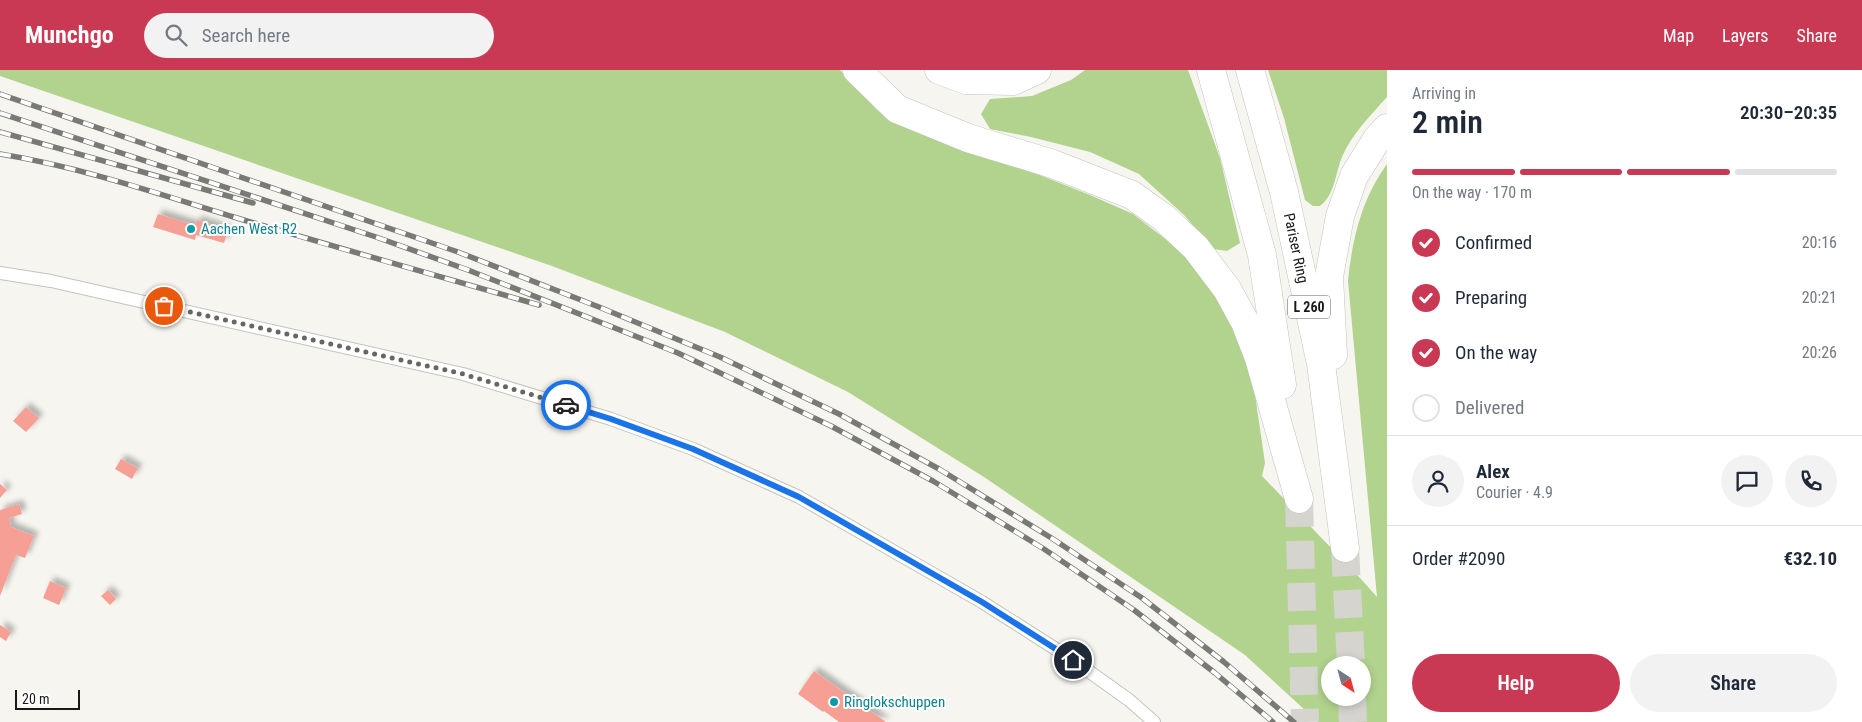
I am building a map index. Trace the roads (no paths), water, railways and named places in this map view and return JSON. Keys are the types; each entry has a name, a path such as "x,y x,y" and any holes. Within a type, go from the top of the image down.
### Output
{"highway":[{"name":"L 260","path":"857,70 860,76 897,109 968,138 1053,164 1132,195 1164,218 1190,242 1227,289 1245,322 1259,358 1299,499 1262,255 1211,70"},
{"path":"939,70 966,80 1013,81 1037,70"},
{"name":"Pariser Ring","path":"1250,70 1284,192 1321,364 1345,548 1328,277 1340,216 1354,176 1377,139 1387,128"}],"lane":[{"path":"0,273 51,281 463,374 611,419 693,449 799,497 982,602 1073,660 1129,700 1154,722"}],"tunnel":[{"path":"1299,499 1305,722"},
{"path":"1345,548 1351,656"},
{"path":"1352,706 1353,722"}],"railway":[{"path":"0,94 458,252 720,357 839,414 939,469 1053,539 1142,598 1224,662 1294,722"},
{"path":"0,113 376,237 468,270 678,353 714,370 831,426 933,481 1044,549 1134,610 1215,673 1273,722"},
{"path":"0,132 253,203"},
{"path":"0,154 30,159 120,182 539,305"}],"place":[{"name":"Aachen West R2","path":"191,229"},
{"name":"Ringlokschuppen","path":"834,702"}]}
